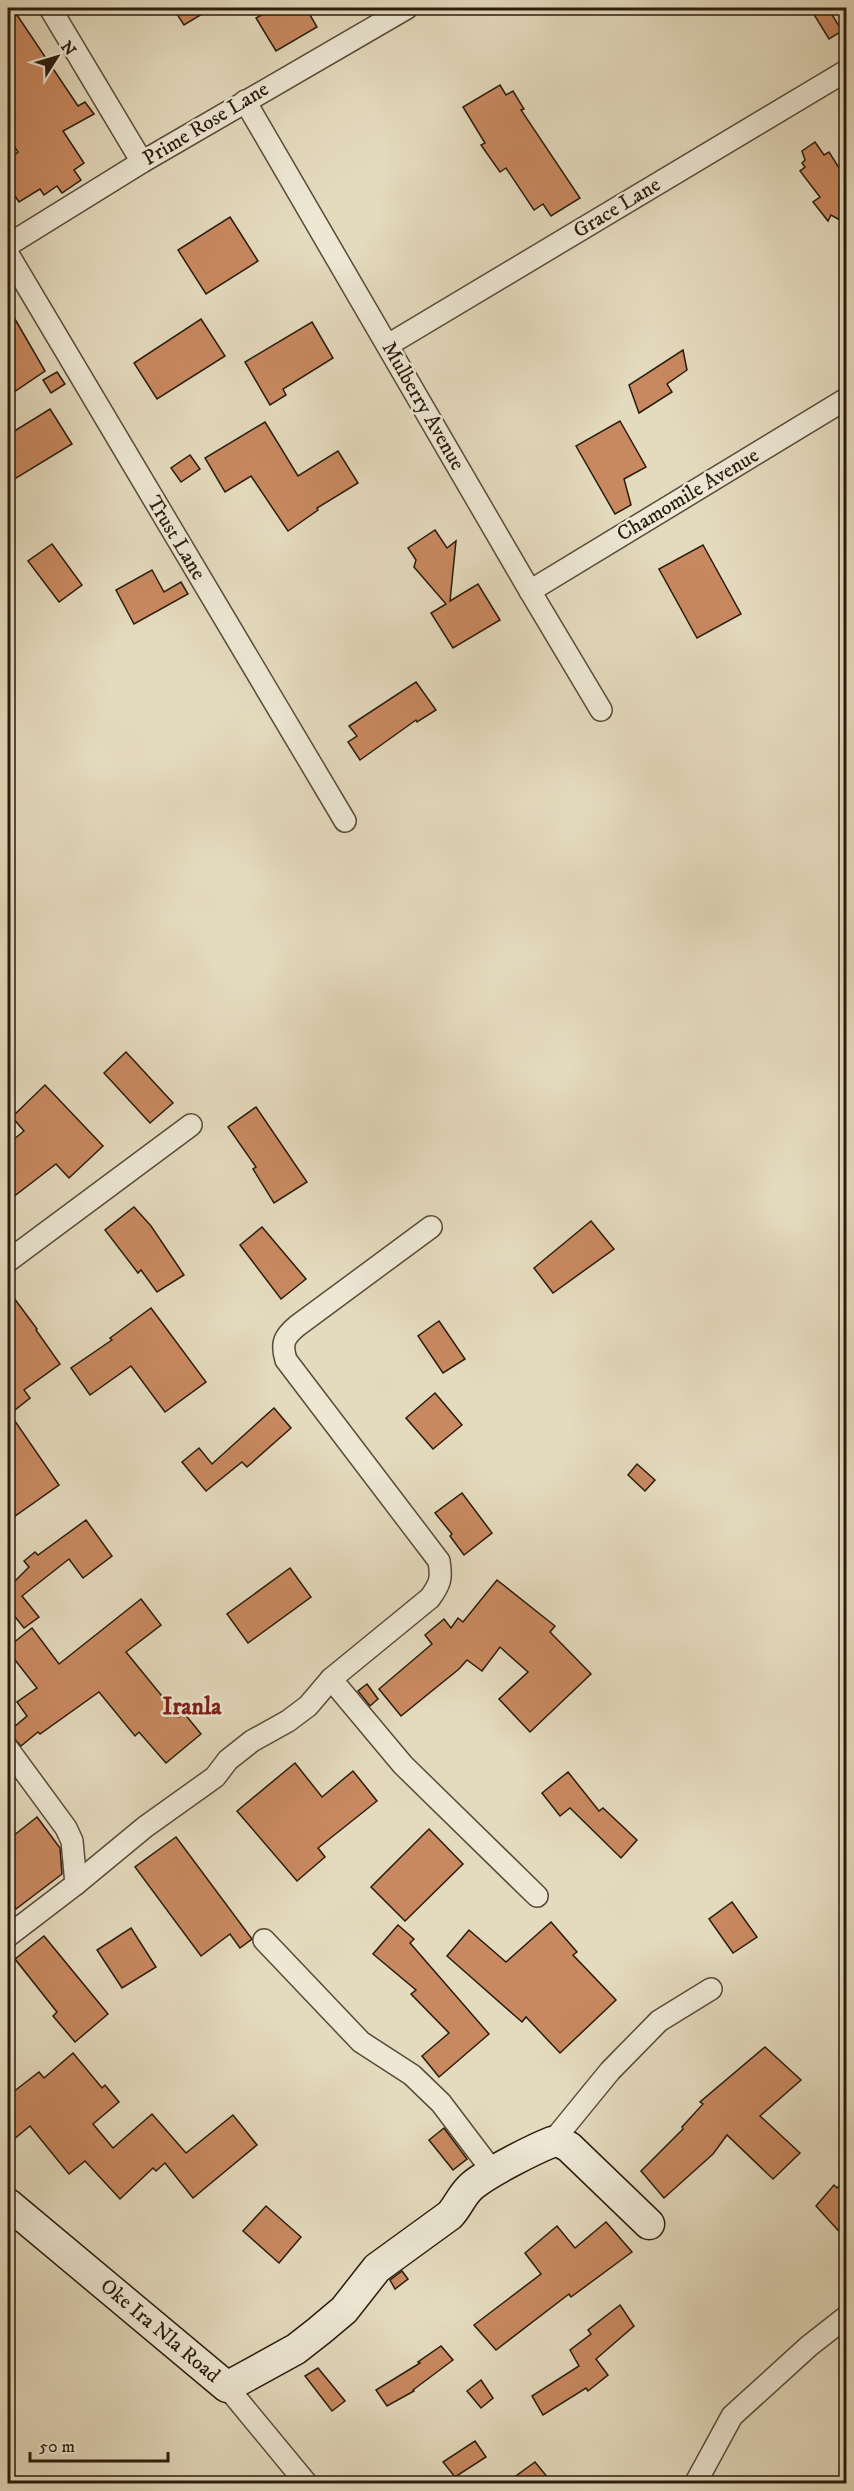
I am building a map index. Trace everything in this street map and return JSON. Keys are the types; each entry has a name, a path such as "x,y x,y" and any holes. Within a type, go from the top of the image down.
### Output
{"street":[{"path":"50,8 142,162"},
{"name":"Prime Rose Lane","path":"8,244 244,101 376,15 406,8"},
{"name":"Grace Lane","path":"388,345 846,71"},
{"name":"Mulberry Avenue","path":"244,101 601,710"},
{"name":"Trust Lane","path":"8,254 345,821"},
{"name":"Chamomile Avenue","path":"530,591 846,399"},
{"path":"8,1261 191,1125"},
{"path":"8,1936 145,1827 215,1777 228,1760 252,1741 288,1721 308,1706 331,1679 429,1598 437,1588 442,1576 438,1561 286,1360 282,1347 285,1336 297,1326 431,1227"},
{"path":"331,1679 403,1765 537,1896"},
{"path":"8,1749 66,1828 72,1841 76,1884"},
{"path":"264,1940 361,2042 412,2075 441,2103 495,2173"},
{"path":"552,2142 610,2071 660,2021 711,1989"},
{"path":"552,2142 560,2142 569,2147 649,2224"},
{"name":"Oke Ira Nla Road","path":"8,2204 227,2387 296,2349 319,2331 344,2310 377,2268 450,2215 473,2184 552,2142"},
{"path":"695,2484 732,2416 809,2346 846,2317"},
{"path":"227,2387 307,2484"}],"building":[{"path":"173,8 212,8 184,25"},
{"path":"274,8 306,8 317,27 276,51 256,18"},
{"path":"810,8 828,8 842,31 829,39"},
{"path":"17,15 78,106 85,102 94,114 63,131 84,163 74,170 81,180 62,193 57,186 44,195 40,189 19,202 8,186 8,160 18,152 8,137 8,21"},
{"path":"500,85 506,95 513,91 524,109 521,110 580,198 551,216 543,204 534,210 506,168 500,172 481,145 485,143 463,107"},
{"path":"815,142 824,155 829,152 846,179 846,215 840,220 831,215 828,221 813,202 820,197 800,171 805,167 802,163 805,160 802,151"},
{"path":"230,217 258,261 206,294 178,250"},
{"path":"8,307 45,371 8,396"},
{"path":"201,319 225,356 157,399 134,363"},
{"path":"312,322 333,358 283,389 286,395 270,405 245,362"},
{"path":"683,350 687,370 667,384 672,392 639,413 629,385"},
{"path":"57,372 65,384 51,393 43,380"},
{"path":"50,409 72,444 8,483 8,435"},
{"path":"620,421 646,467 624,479 631,505 615,514 576,446"},
{"path":"265,422 298,476 338,451 358,483 317,508 318,510 288,531 251,476 225,492 205,458"},
{"path":"190,455 200,469 181,482 171,468"},
{"path":"435,530 447,548 456,541 450,601 478,584 500,620 453,648 431,613 446,604 414,567 416,560 408,548"},
{"path":"52,544 82,585 59,602 28,561"},
{"path":"703,545 741,614 697,638 659,569"},
{"path":"152,570 164,592 181,582 188,594 134,624 116,590"},
{"path":"416,682 436,710 417,722 416,720 360,760 348,742 357,736 349,726"},
{"path":"126,1052 173,1103 150,1123 104,1073"},
{"path":"45,1085 103,1146 69,1178 56,1164 8,1201 8,1144 24,1131 12,1117"},
{"path":"256,1107 307,1182 274,1203 253,1169 256,1167 228,1127"},
{"path":"134,1207 151,1226 184,1275 157,1292 141,1270 138,1273 105,1230"},
{"path":"591,1221 614,1249 553,1293 534,1268"},
{"path":"262,1227 306,1279 281,1299 240,1245"},
{"path":"8,1290 60,1364 24,1390 30,1398 10,1414 59,1485 8,1521"},
{"path":"151,1308 206,1382 165,1412 131,1366 90,1395 71,1368 112,1340 110,1338"},
{"path":"439,1321 465,1359 443,1373 418,1336"},
{"path":"435,1393 462,1425 433,1449 406,1418"},
{"path":"274,1408 291,1428 247,1467 242,1462 206,1491 182,1462 199,1448 212,1464"},
{"path":"637,1464 655,1480 645,1491 628,1475"},
{"path":"462,1493 492,1533 464,1555 450,1536 452,1534 435,1513"},
{"path":"86,1520 112,1556 83,1578 69,1559 22,1596 39,1617 24,1628 8,1608 8,1578 12,1584 29,1567 24,1561 35,1552 38,1555"},
{"path":"290,1568 311,1597 248,1643 227,1614"},
{"path":"497,1580 555,1626 550,1632 591,1674 530,1732 499,1699 528,1672 500,1647 482,1671 467,1660 401,1716 379,1689 432,1644 425,1635 444,1619 451,1628 458,1618 463,1622"},
{"path":"141,1599 161,1625 126,1652 179,1717 184,1713 201,1734 166,1763 139,1732 135,1736 99,1692 40,1734 38,1732 21,1746 8,1732 27,1716 17,1702 37,1688 8,1651 8,1647 32,1628 59,1664"},
{"path":"367,1684 378,1699 370,1706 358,1691"},
{"path":"295,1763 322,1797 353,1771 377,1801 318,1848 325,1857 297,1881 237,1811"},
{"path":"568,1772 599,1811 603,1808 637,1840 621,1858 570,1808 560,1816 542,1793"},
{"path":"37,1817 60,1848 62,1874 16,1909 8,1897 8,1840"},
{"path":"429,1829 463,1864 405,1921 371,1887"},
{"path":"176,1837 252,1939 240,1948 230,1934 201,1956 135,1867"},
{"path":"732,1902 757,1937 733,1953 709,1919"},
{"path":"551,1922 577,1952 573,1955 616,2000 560,2053 526,2017 522,2022 447,1956 469,1930 506,1962"},
{"path":"398,1925 414,1939 410,1943 489,2034 439,2077 422,2056 449,2033 411,1994 416,1990 373,1954"},
{"path":"131,1928 156,1967 122,1988 97,1950"},
{"path":"44,1936 108,2014 75,2042 53,2016 57,2012 15,1959"},
{"path":"765,2047 801,2080 760,2116 800,2153 773,2179 727,2135 713,2154 664,2198 641,2171 683,2129 682,2127 703,2104 700,2102"},
{"path":"73,2053 102,2088 105,2085 119,2102 93,2124 113,2148 152,2114 186,2153 233,2115 257,2145 193,2198 165,2163 156,2171 153,2168 120,2199 85,2161 69,2174 30,2126 8,2144 8,2096 39,2072 44,2078"},
{"path":"444,2128 467,2159 453,2170 429,2140"},
{"path":"846,2178 846,2239 816,2206 834,2185 837,2188"},
{"path":"266,2206 301,2237 279,2263 243,2231"},
{"path":"606,2222 632,2252 571,2297 569,2294 496,2350 474,2325 541,2274 525,2253 557,2226 575,2248"},
{"path":"402,2271 408,2279 395,2289 390,2280"},
{"path":"620,2305 634,2326 596,2359 608,2375 588,2391 586,2388 543,2415 532,2396 579,2366 570,2350 591,2334 588,2330"},
{"path":"441,2346 453,2360 414,2391 387,2406 376,2390 420,2363 418,2362"},
{"path":"318,2368 345,2401 332,2411 305,2376"},
{"path":"481,2380 493,2398 481,2408 467,2391"},
{"path":"475,2441 486,2457 455,2477 443,2462"},
{"path":"535,2462 553,2484 505,2484"}],"district":[{"name":"Iranla","path":"192,1707"}]}
